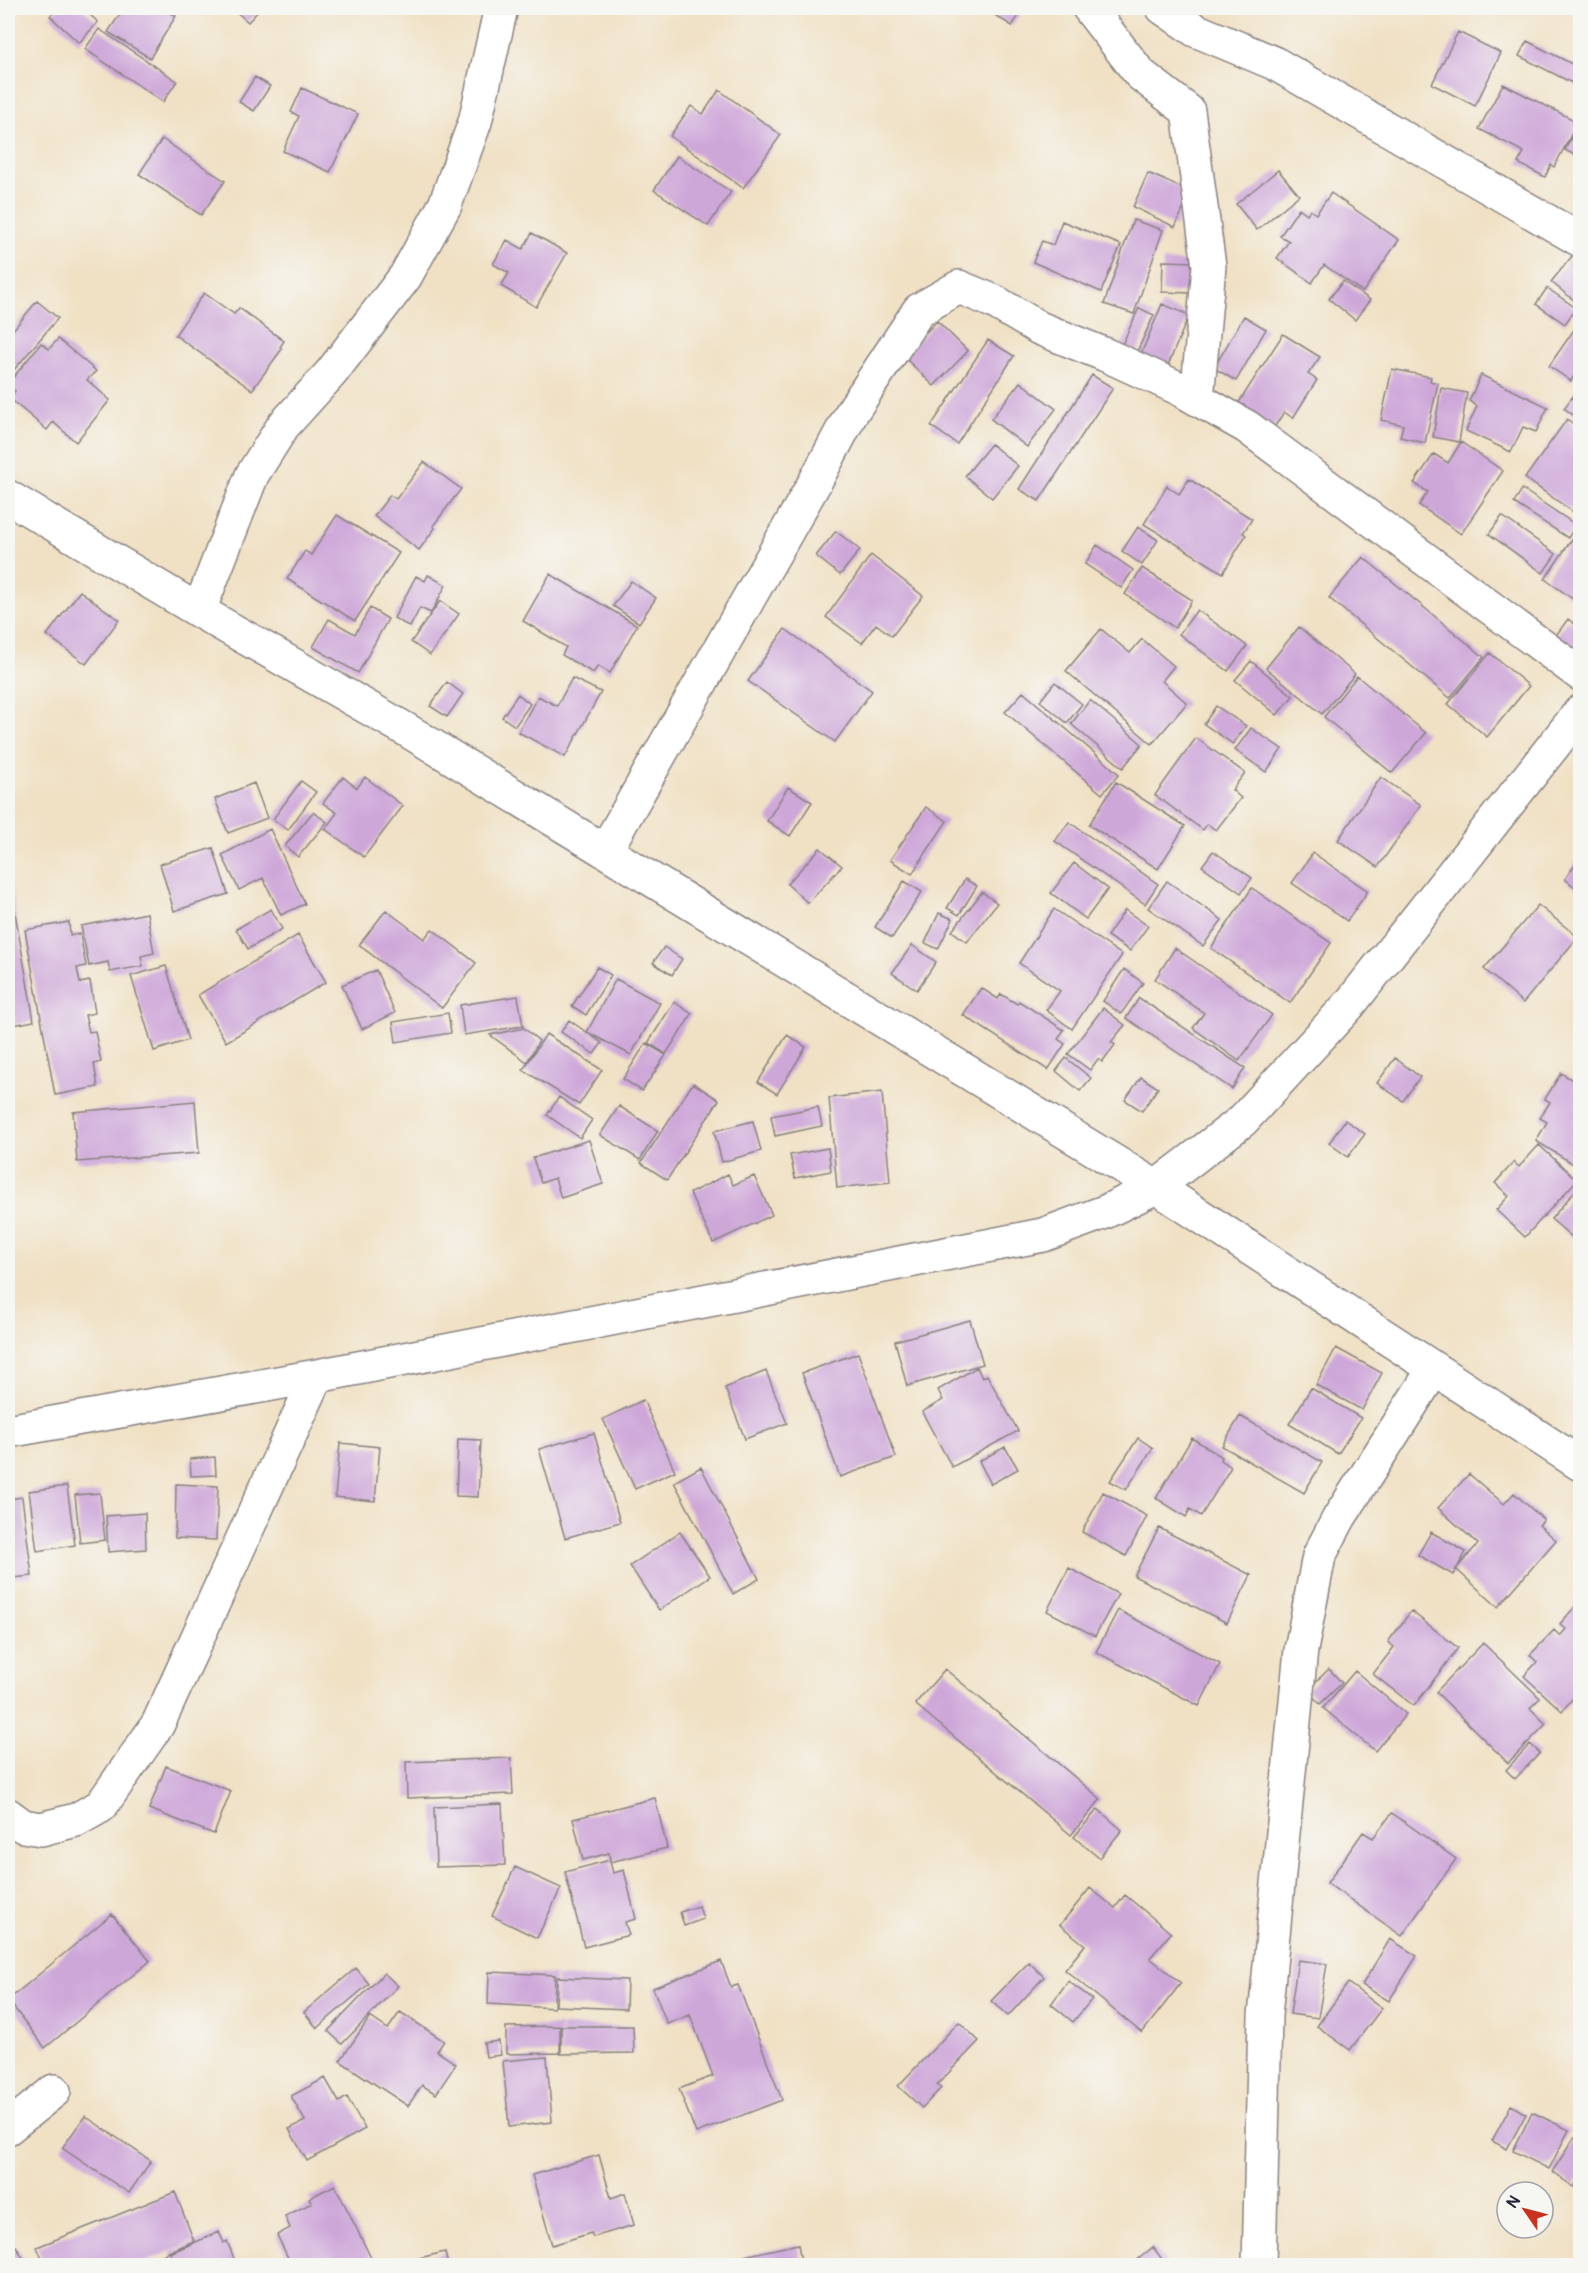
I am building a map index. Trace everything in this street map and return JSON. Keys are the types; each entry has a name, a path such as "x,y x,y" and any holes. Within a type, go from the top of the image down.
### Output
{"street":[{"path":"199,610 252,475 283,426 331,373 405,277 445,206 475,122 501,8"},
{"path":"1089,8 1140,74 1188,111 1209,266 1197,399"},
{"path":"1163,8 1195,30 1274,63 1581,240"},
{"path":"605,850 815,482 852,412 919,310 959,287 995,302 1039,328 1107,355 1197,399 1247,427 1581,674"},
{"path":"8,497 405,729 1156,1186 1581,1464"},
{"path":"8,1431 317,1376 1043,1234 1105,1212 1156,1186 1242,1121 1349,1005 1581,712"},
{"path":"1259,2265 1265,2016 1301,1650 1319,1556 1339,1518 1434,1369"},
{"path":"8,1815 23,1826 41,1829 76,1820 101,1806 158,1724 317,1376"},
{"path":"8,2128 54,2091"}],"building":[{"path":"58,8 82,8 98,22 79,43 50,16"},
{"path":"124,8 163,8 176,16 150,58 108,32"},
{"path":"232,8 261,8 248,22"},
{"path":"997,8 1024,8 1012,26 993,14"},
{"path":"99,29 177,81 163,102 85,49"},
{"path":"1458,32 1501,53 1475,106 1432,84"},
{"path":"1527,41 1580,68 1580,87 1519,56"},
{"path":"255,77 270,86 254,111 239,102"},
{"path":"1503,84 1578,122 1554,167 1551,165 1545,177 1518,163 1524,152 1479,129"},
{"path":"302,88 358,114 330,172 283,151 299,116 291,112"},
{"path":"719,90 781,135 743,188 670,136 691,106 703,114"},
{"path":"1580,120 1580,158 1565,150"},
{"path":"162,139 225,181 201,215 139,174"},
{"path":"677,156 731,192 708,226 654,190"},
{"path":"1278,170 1299,195 1257,230 1236,204"},
{"path":"1148,173 1191,192 1175,227 1133,207"},
{"path":"1331,193 1399,240 1363,292 1324,265 1312,283 1277,258 1289,241 1280,236 1299,208 1307,214 1310,210 1316,214"},
{"path":"1133,220 1163,230 1134,314 1104,304"},
{"path":"1062,221 1121,245 1101,292 1033,262 1042,241 1053,245"},
{"path":"532,233 567,253 536,307 501,286 509,273 493,264 507,240 523,249"},
{"path":"1577,250 1580,253 1580,305 1551,282"},
{"path":"1163,261 1194,262 1193,293 1162,292"},
{"path":"1343,281 1370,300 1355,320 1329,299"},
{"path":"1547,288 1576,308 1565,324 1536,304"},
{"path":"204,293 234,314 239,308 284,341 280,347 282,349 252,390 175,335"},
{"path":"37,301 58,318 8,377 8,336"},
{"path":"1162,304 1189,315 1166,370 1139,359"},
{"path":"1139,308 1154,315 1135,356 1120,349"},
{"path":"1244,316 1266,329 1236,381 1214,368"},
{"path":"937,321 968,351 934,386 903,356"},
{"path":"1580,321 1580,367 1571,381 1549,366"},
{"path":"1283,334 1320,357 1308,374 1317,380 1293,418 1284,412 1270,434 1234,410"},
{"path":"58,339 96,371 87,380 110,400 76,442 53,422 47,430 9,398 15,391 8,384 41,343 49,349"},
{"path":"988,340 1014,356 957,444 931,426"},
{"path":"1392,369 1431,377 1430,381 1438,383 1425,443 1400,437 1403,425 1381,420"},
{"path":"1092,375 1113,388 1039,501 1019,489"},
{"path":"1481,375 1548,407 1536,432 1523,427 1511,452 1466,431 1477,406 1469,401"},
{"path":"1020,382 1056,409 1027,447 991,419"},
{"path":"1580,387 1580,420 1564,408"},
{"path":"1441,388 1467,393 1459,442 1433,437"},
{"path":"1567,419 1580,429 1580,507 1576,514 1525,478"},
{"path":"1461,442 1503,471 1461,534 1419,505 1428,492 1414,483 1434,454 1448,463"},
{"path":"991,444 1018,466 992,498 965,476"},
{"path":"424,462 461,489 433,526 435,528 419,550 374,516 390,495 396,499"},
{"path":"1189,479 1252,519 1243,533 1246,535 1223,573 1144,524 1167,486 1179,494"},
{"path":"1522,489 1576,525 1568,538 1514,503"},
{"path":"337,515 399,553 355,621 287,579 305,551 311,555"},
{"path":"1502,516 1556,554 1543,573 1489,534"},
{"path":"1138,527 1158,540 1142,565 1122,551"},
{"path":"1580,527 1580,604 1545,579"},
{"path":"836,531 860,550 840,575 816,556"},
{"path":"1097,545 1133,570 1121,588 1085,564"},
{"path":"871,555 923,596 892,636 876,624 862,643 826,617"},
{"path":"1363,557 1484,657 1450,698 1329,598"},
{"path":"1142,568 1192,600 1175,628 1125,594"},
{"path":"550,574 637,625 610,673 598,666 593,673 562,655 566,647 523,621"},
{"path":"428,575 446,585 431,613 420,608 410,627 394,618 416,576 425,581"},
{"path":"631,581 656,598 639,623 613,606"},
{"path":"80,591 119,620 86,664 47,635"},
{"path":"440,601 459,614 430,655 411,642"},
{"path":"370,608 388,619 358,673 313,647 329,619 355,634"},
{"path":"1197,610 1247,646 1228,671 1179,634"},
{"path":"1568,619 1580,628 1580,649 1576,655 1554,638"},
{"path":"1299,627 1355,674 1322,714 1266,668"},
{"path":"785,629 872,691 835,742 748,681"},
{"path":"1101,629 1130,653 1142,639 1174,666 1162,681 1187,703 1152,744 1066,671"},
{"path":"1490,653 1529,686 1487,737 1448,704"},
{"path":"1251,661 1293,696 1277,715 1235,680"},
{"path":"1357,676 1426,733 1392,773 1324,717"},
{"path":"572,678 601,692 565,757 518,732 538,696 557,706"},
{"path":"447,682 463,694 447,717 430,706"},
{"path":"1055,682 1082,704 1067,723 1040,701"},
{"path":"1023,692 1119,774 1102,794 1005,712"},
{"path":"518,694 530,704 515,726 502,717"},
{"path":"1090,700 1142,744 1123,768 1071,724"},
{"path":"1216,706 1246,726 1233,744 1204,724"},
{"path":"1251,728 1282,749 1266,772 1235,750"},
{"path":"1196,738 1245,773 1232,790 1241,798 1216,830 1207,824 1203,830 1155,795"},
{"path":"343,777 357,788 365,777 403,806 364,857 325,829 337,813 323,803"},
{"path":"1381,777 1421,805 1378,867 1338,840"},
{"path":"301,781 316,792 288,830 273,819"},
{"path":"1116,782 1185,826 1158,869 1089,825"},
{"path":"254,783 267,818 228,833 215,799"},
{"path":"788,787 812,802 790,836 767,821"},
{"path":"926,807 947,821 912,874 890,860"},
{"path":"313,812 327,822 298,857 285,846"},
{"path":"1069,822 1158,884 1145,904 1055,841"},
{"path":"270,829 305,904 281,915 263,878 239,890 222,855"},
{"path":"213,848 228,894 174,911 160,864"},
{"path":"820,848 842,866 808,903 787,884"},
{"path":"1213,851 1252,878 1241,893 1202,866"},
{"path":"1313,853 1368,891 1347,921 1292,883"},
{"path":"1580,857 1580,891 1565,879"},
{"path":"1074,863 1108,889 1086,919 1051,893"},
{"path":"965,879 977,886 959,915 947,908"},
{"path":"904,881 922,892 892,938 875,927"},
{"path":"1167,881 1222,920 1203,946 1148,908"},
{"path":"8,884 10,884 34,1021 8,1026"},
{"path":"1252,888 1331,943 1290,1003 1211,948"},
{"path":"982,892 997,903 967,942 952,931"},
{"path":"1538,905 1578,937 1523,1003 1484,969"},
{"path":"271,909 282,929 248,949 236,929"},
{"path":"1054,909 1122,955 1072,1029 1046,1010 1060,991 1019,963"},
{"path":"386,910 424,939 432,929 476,963 442,1008 359,945"},
{"path":"1125,910 1148,926 1130,951 1107,936"},
{"path":"147,913 154,953 141,956 143,966 110,972 108,962 89,966 81,926"},
{"path":"939,913 953,919 938,949 925,943"},
{"path":"69,922 70,935 80,934 86,966 77,968 80,983 90,981 95,1013 85,1015 89,1032 95,1031 101,1062 94,1064 98,1087 55,1095 25,930"},
{"path":"298,935 326,982 226,1042 198,995"},
{"path":"912,945 936,962 917,990 892,973"},
{"path":"664,947 682,959 672,975 653,963"},
{"path":"1175,948 1272,1015 1239,1061 1193,1028 1204,1013 1155,979"},
{"path":"166,966 188,1040 154,1051 131,976"},
{"path":"597,967 611,975 586,1015 572,1006"},
{"path":"1124,969 1143,983 1121,1014 1103,1001"},
{"path":"376,970 395,1013 362,1029 342,985"},
{"path":"616,979 660,1003 631,1055 587,1032"},
{"path":"981,988 998,999 1001,994 1017,1004 1019,1001 1064,1030 1058,1039 1065,1044 1048,1070 963,1015"},
{"path":"518,996 523,1026 464,1035 460,1005"},
{"path":"1139,998 1245,1068 1232,1089 1126,1018"},
{"path":"674,1002 692,1014 666,1054 648,1043"},
{"path":"1103,1008 1125,1025 1111,1042 1115,1045 1102,1062 1098,1059 1090,1070 1068,1054"},
{"path":"448,1013 451,1033 396,1042 393,1022"},
{"path":"569,1020 602,1043 594,1054 561,1032"},
{"path":"524,1028 539,1041 527,1062 490,1035"},
{"path":"546,1034 602,1070 579,1105 523,1070"},
{"path":"787,1035 806,1047 777,1094 758,1082"},
{"path":"646,1043 666,1055 642,1091 623,1079"},
{"path":"1066,1058 1091,1078 1080,1091 1056,1071"},
{"path":"1395,1058 1420,1077 1403,1101 1377,1083"},
{"path":"1580,1070 1580,1163 1578,1167 1536,1141 1547,1122 1540,1118 1550,1102 1545,1099 1561,1073 1574,1081"},
{"path":"1141,1077 1158,1088 1142,1111 1125,1100"},
{"path":"693,1083 719,1100 667,1180 641,1163"},
{"path":"882,1092 890,1182 837,1188 829,1098"},
{"path":"559,1097 592,1120 580,1138 547,1115"},
{"path":"195,1101 199,1153 77,1162 73,1112"},
{"path":"619,1106 658,1131 640,1160 600,1135"},
{"path":"818,1107 822,1126 775,1136 771,1116"},
{"path":"1345,1120 1365,1134 1348,1157 1329,1143"},
{"path":"753,1121 761,1151 722,1162 714,1131"},
{"path":"589,1140 603,1184 561,1198 555,1178 541,1183 533,1158"},
{"path":"1539,1145 1577,1180 1525,1237 1496,1210 1509,1196 1495,1183 1514,1162 1519,1167"},
{"path":"828,1148 831,1171 795,1178 790,1155"},
{"path":"728,1174 733,1185 754,1176 772,1215 713,1243 690,1193"},
{"path":"1580,1185 1580,1244 1551,1219"},
{"path":"970,1320 983,1364 907,1386 895,1341"},
{"path":"1336,1348 1382,1373 1362,1410 1316,1385"},
{"path":"858,1353 896,1457 840,1477 802,1373"},
{"path":"977,1367 982,1378 987,1375 1018,1431 952,1467 922,1412 943,1400 938,1390"},
{"path":"766,1371 787,1423 745,1439 725,1388"},
{"path":"1311,1388 1361,1418 1338,1454 1289,1424"},
{"path":"643,1400 675,1471 635,1489 603,1419"},
{"path":"1240,1416 1322,1462 1304,1493 1222,1446"},
{"path":"594,1433 620,1522 565,1538 539,1449"},
{"path":"1138,1438 1153,1448 1126,1490 1110,1481"},
{"path":"1192,1438 1222,1457 1221,1460 1231,1467 1201,1516 1190,1509 1186,1517 1156,1498"},
{"path":"458,1439 481,1440 478,1497 456,1496"},
{"path":"340,1443 380,1447 375,1501 335,1497"},
{"path":"1005,1447 1018,1469 991,1484 979,1461"},
{"path":"215,1457 216,1475 191,1476 190,1459"},
{"path":"701,1467 759,1579 733,1594 674,1482"},
{"path":"1469,1474 1504,1504 1514,1493 1544,1520 1539,1525 1556,1540 1498,1607 1456,1569 1478,1544 1438,1508"},
{"path":"176,1484 218,1486 216,1540 175,1538"},
{"path":"67,1486 75,1545 37,1551 29,1491"},
{"path":"1103,1492 1147,1516 1126,1556 1082,1532"},
{"path":"100,1493 105,1540 80,1543 75,1495"},
{"path":"22,1497 32,1576 13,1578 8,1539 8,1499"},
{"path":"145,1513 146,1549 108,1552 106,1516"},
{"path":"1159,1528 1251,1575 1227,1623 1134,1576"},
{"path":"680,1532 710,1576 659,1610 630,1566"},
{"path":"1431,1532 1466,1552 1453,1575 1418,1555"},
{"path":"1069,1568 1118,1594 1095,1636 1047,1611"},
{"path":"1580,1601 1580,1690 1562,1711 1524,1676 1537,1662 1530,1655 1554,1630 1560,1636 1566,1629 1560,1624"},
{"path":"1118,1610 1220,1664 1199,1706 1096,1652"},
{"path":"1411,1611 1458,1648 1414,1706 1373,1674 1394,1647 1388,1642"},
{"path":"1483,1643 1540,1698 1530,1708 1546,1724 1508,1763 1436,1692"},
{"path":"945,1669 1101,1799 1071,1835 915,1704"},
{"path":"1329,1669 1342,1683 1320,1704 1307,1690"},
{"path":"1355,1671 1406,1714 1375,1751 1323,1708"},
{"path":"1530,1744 1540,1753 1515,1779 1506,1770"},
{"path":"511,1758 513,1794 407,1798 406,1762"},
{"path":"166,1766 231,1791 214,1834 149,1809"},
{"path":"655,1798 667,1848 610,1862 613,1873 624,1870 636,1919 625,1922 629,1935 584,1947 565,1872 610,1860 609,1853 583,1860 573,1819"},
{"path":"502,1804 505,1865 436,1867 434,1807"},
{"path":"1098,1809 1122,1830 1099,1858 1074,1837"},
{"path":"1392,1813 1456,1859 1402,1936 1327,1883 1363,1832 1373,1838"},
{"path":"515,1867 561,1888 537,1938 492,1916"},
{"path":"1090,1888 1115,1908 1125,1895 1171,1933 1150,1958 1181,1983 1142,2033 1065,1970 1085,1945 1060,1925"},
{"path":"699,1906 703,1919 684,1926 680,1912"},
{"path":"112,1914 150,1961 45,2048 8,2000"},
{"path":"1390,1939 1417,1956 1389,2001 1362,1985"},
{"path":"1298,1960 1327,1964 1318,2018 1290,2014"},
{"path":"721,1961 731,1987 738,1985 782,2100 696,2133 679,2089 713,2076 690,2015 667,2024 653,1988"},
{"path":"1029,1962 1044,1977 1008,2016 991,2001"},
{"path":"356,1968 369,1984 317,2028 304,2012"},
{"path":"489,1972 555,1975 554,2008 488,2004"},
{"path":"384,1973 398,1986 342,2044 328,2031"},
{"path":"557,1977 627,1980 626,2009 556,2006"},
{"path":"1068,1981 1092,1999 1073,2022 1051,2004"},
{"path":"1348,1983 1382,2008 1350,2050 1317,2026"},
{"path":"400,2012 444,2041 437,2051 456,2064 436,2094 422,2085 408,2106 340,2061 370,2017 388,2029"},
{"path":"959,2022 979,2041 937,2085 941,2088 922,2108 898,2086"},
{"path":"560,2026 560,2053 506,2054 506,2027"},
{"path":"561,2026 633,2026 634,2053 561,2054"},
{"path":"499,2041 501,2055 486,2057 484,2043"},
{"path":"547,2057 552,2122 509,2127 503,2061"},
{"path":"325,2078 339,2102 347,2097 365,2129 307,2161 289,2129 305,2121 291,2096"},
{"path":"1511,2105 1526,2114 1507,2149 1492,2141"},
{"path":"1532,2112 1569,2130 1549,2169 1513,2151"},
{"path":"85,2116 151,2161 129,2193 62,2148"},
{"path":"1574,2138 1580,2142 1580,2177 1574,2187 1552,2172"},
{"path":"599,2155 611,2198 625,2193 634,2225 593,2237 591,2233 552,2245 532,2175"},
{"path":"335,2185 375,2266 292,2266 277,2235 290,2228 285,2216 312,2203 309,2198"},
{"path":"175,2192 194,2241 137,2266 45,2266 37,2247"},
{"path":"219,2232 224,2243 227,2241 237,2266 171,2266 175,2264 170,2253"},
{"path":"798,2244 802,2266 746,2266 744,2256"},
{"path":"16,2246 28,2266 8,2266 8,2251"},
{"path":"1153,2247 1167,2266 1140,2266 1136,2261"},
{"path":"445,2252 448,2266 389,2266 389,2265"}]}
